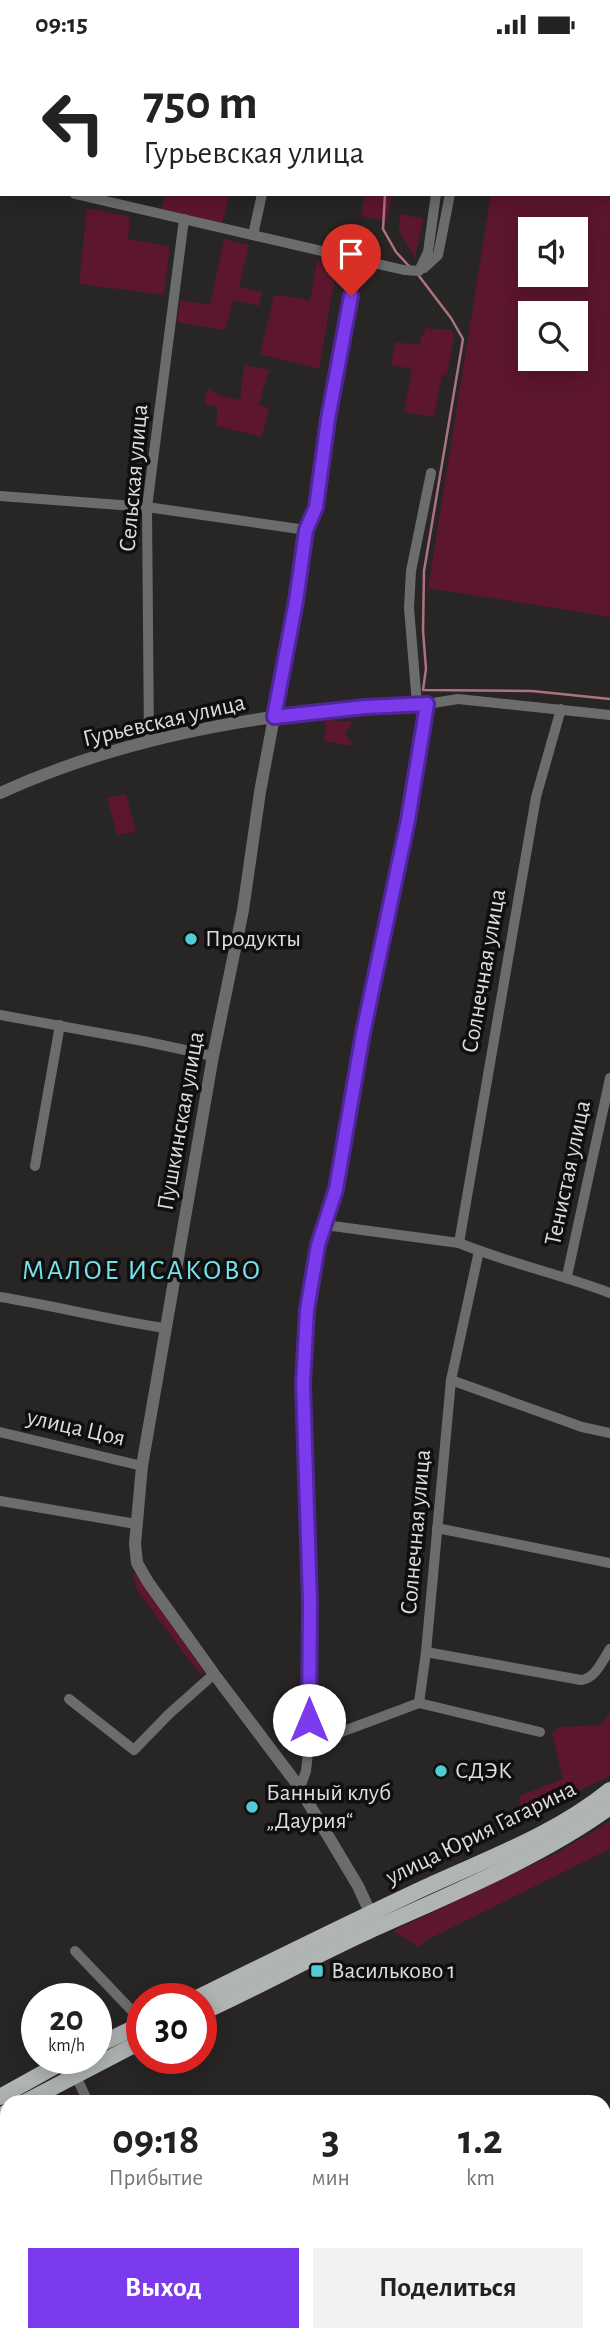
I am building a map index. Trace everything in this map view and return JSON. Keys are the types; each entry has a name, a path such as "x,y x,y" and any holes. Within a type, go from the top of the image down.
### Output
{"main road":[{"name":"улица Юрия Гагарина","path":"374,1920 554,1828 610,1790"},
{"name":"улица Юрия Гагарина","path":"374,1920 466,1886 579,1830 610,1807"},
{"path":"217,1989 374,1920"},
{"path":"217,2004 374,1920"},
{"path":"3,2095 40,2074"},
{"path":"35,2095 65,2074"}],"street":[{"path":"83,196 404,270 420,271 438,255 450,196"},
{"path":"128,196 128,207"},
{"path":"253,235 262,196"},
{"path":"420,271 428,252 436,196"},
{"name":"Сельская улица","path":"149,742 147,507 184,219"},
{"name":"Пушкинская улица","path":"360,259 328,419 316,507 306,530 296,601 260,792 243,910 213,1056 165,1328 142,1466 136,1524 137,1563 148,1582 300,1788 358,1886 374,1920"},
{"path":"300,1788 306,1771 309,1744 310,1603 303,1383 307,1310 318,1245 336,1189 363,1033 408,820 425,703 409,608 411,571 431,473"},
{"path":"0,496 147,507 306,530"},
{"name":"Гурьевская улица","path":"0,793 45,773 149,742 212,726 274,717 458,699 610,715"},
{"name":"Солнечная улица","path":"459,1243 536,797 561,709"},
{"path":"0,1015 213,1056"},
{"path":"35,1166 60,1025"},
{"name":"Тенистая улица","path":"567,1276 610,1078"},
{"path":"325,1225 459,1243 567,1276 610,1293"},
{"name":"Солнечная улица","path":"419,1703 451,1380 479,1251"},
{"path":"0,1297 165,1328"},
{"path":"451,1380 582,1427 610,1433"},
{"name":"улица Цоя","path":"0,1432 142,1466"},
{"path":"0,1501 136,1524"},
{"path":"437,1528 610,1563"},
{"path":"426,1652 587,1680 610,1649"},
{"path":"69,1699 134,1750 214,1674"},
{"path":"309,1744 419,1703 540,1732"},
{"path":"75,1951 126,2005"},
{"path":"79,2074 86,2095"}],"shaded area":[{"path":"165,196 229,196 222,223 162,209"},
{"path":"365,196 392,196 387,221 361,216"},
{"path":"491,196 610,196 610,617 428,588"},
{"path":"87,208 130,217 128,239 170,247 164,295 79,284"},
{"path":"400,214 423,218 415,258 399,230"},
{"path":"224,239 249,245 239,287 262,292 259,306 233,300 225,330 177,322 180,300 210,305"},
{"path":"317,261 337,266 319,369 260,354 274,295 310,300"},
{"path":"425,328 451,330 454,336 447,375 442,375 434,417 404,412 412,369 391,365 395,342 418,345 421,336 424,336"},
{"path":"244,365 269,370 259,404 269,408 262,437 216,426 217,407 205,405 207,388 219,395 240,400"},
{"path":"326,720 356,722 351,724 345,734 354,746 324,741"},
{"path":"126,794 136,832 117,835 107,798"},
{"path":"134,1574 203,1670 202,1673 199,1673 138,1592"},
{"path":"610,1713 610,1776 526,1819 521,1812 519,1796 563,1779 552,1733 559,1727 601,1725"},
{"path":"610,1821 610,1849 427,1940 419,1947 393,1931 557,1853"}],"waterway":[{"path":"385,196 383,229 396,252 409,266"},
{"path":"419,276 451,318 463,339 424,571 423,631 426,669 423,690 532,691 610,699"}],"place":[{"name":"Продукты","path":"191,939"},
{"name":"СДЭК","path":"441,1771"},
{"name":"Банный клуб „Даурия“","path":"252,1807"},
{"name":"Васильково 1","path":"317,1971"}],"district":[{"name":"МАЛОЕ ИСАКОВО","path":"142,1271"}],"route":[{"path":"309,1720 310,1603 303,1383 307,1310 318,1245 336,1189 363,1033 408,820 427,704 365,707 274,717 296,601 306,530 316,507 328,419 351,296"}]}
